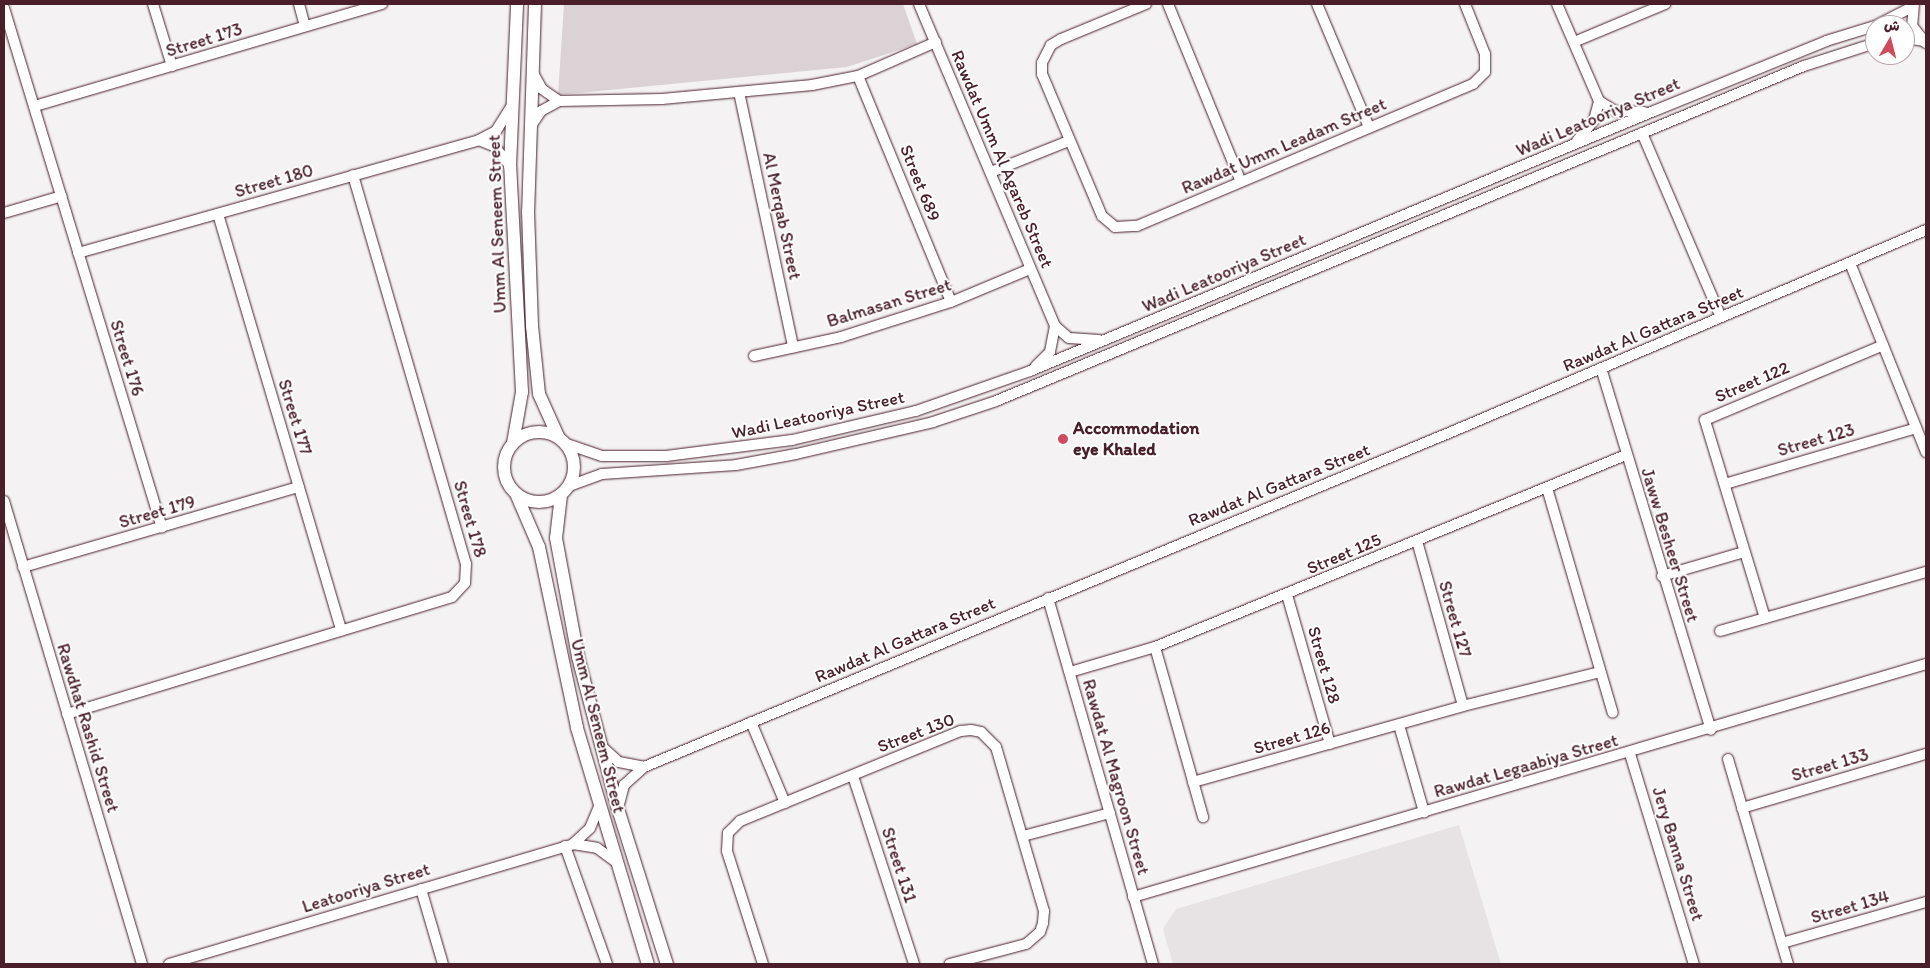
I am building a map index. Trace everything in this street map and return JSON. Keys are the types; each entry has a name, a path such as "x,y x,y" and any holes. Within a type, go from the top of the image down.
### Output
{"main road":[{"name":"Umm Al Seneem Street","path":"513,443 522,392 510,166 517,4"},
{"name":"Umm Al Seneem Street","path":"535,4 528,211 536,374 545,412 561,440"},
{"path":"532,432 561,440 574,464 565,490 539,503 517,496 509,487 503,464 513,443 532,432"},
{"name":"Umm Al Seneem Street","path":"565,490 556,522 560,565 601,745 618,809 667,964"},
{"name":"Umm Al Seneem Street","path":"517,496 545,568 575,719 599,807 648,964"}],"street":[{"path":"153,4 172,66"},
{"path":"299,4 305,26"},
{"name":"Street 173","path":"35,106 382,4"},
{"name":"Rawdat Umm Leadam Street","path":"1146,4 1061,39 1044,54 1042,74 1069,142 1102,216 1115,228 1138,226 1480,79 1485,72 1485,54 1465,4"},
{"path":"1168,4 1241,182"},
{"path":"1317,4 1368,127"},
{"path":"1557,4 1599,101 1624,113 1654,111"},
{"name":"Rawdat Umm Al Agareb Street","path":"922,5 1030,270 1055,326"},
{"path":"1574,42 1659,5"},
{"path":"1913,5 1912,26 1924,42"},
{"name":"Wadi Leatooriya Street","path":"1894,15 1913,5"},
{"name":"Street 176","path":"4,8 162,528"},
{"name":"Wadi Leatooriya Street","path":"561,440 602,456 625,458 735,449 843,430 916,411 1030,371 1108,340 1654,111 1826,41 1865,29"},
{"path":"530,129 541,112 559,101 662,99 812,85 858,76 936,42"},
{"name":"Wadi Leatooriya Street","path":"565,490 602,474 736,464 796,454 933,422 996,401 1178,328 1804,66 1865,46"},
{"path":"532,70 542,88 559,101"},
{"name":"Street 689","path":"858,76 951,302"},
{"name":"Al Merqab Street","path":"739,92 792,347"},
{"path":"1572,146 1589,128 1599,101"},
{"name":"Street 180","path":"78,253 479,140 496,131 512,106"},
{"path":"1642,133 1721,317"},
{"path":"479,140 494,146 510,166"},
{"path":"991,172 1069,142"},
{"name":"Street 178","path":"67,714 452,597 460,591 468,574 353,175"},
{"path":"4,213 62,196"},
{"name":"Street 177","path":"218,214 341,630"},
{"name":"Rawdat Al Gattara Street","path":"618,809 624,785 644,767 1601,368 1926,230"},
{"path":"1850,263 1926,452"},
{"name":"Balmasan Street","path":"754,356 841,337 951,302 1030,270"},
{"path":"1055,326 1063,334 1078,340 1108,340"},
{"path":"1030,371 1050,352 1055,326"},
{"name":"Street 122","path":"1765,618 1705,420 1882,345"},
{"name":"Jaww Besheer Street","path":"1601,368 1662,576 1711,730"},
{"name":"Street 123","path":"1725,484 1916,428"},
{"name":"Street 125","path":"1070,672 1155,647 1626,455"},
{"name":"Street 179","path":"24,567 299,487"},
{"path":"1546,488 1612,713"},
{"name":"Rawdhat Rashid Street","path":"4,501 142,964"},
{"name":"Street 127","path":"1417,541 1463,706"},
{"path":"1662,576 1744,552"},
{"path":"1720,631 1926,572"},
{"name":"Street 128","path":"1286,595 1330,744"},
{"name":"Rawdat Al Magroon Street","path":"1048,598 1152,964"},
{"path":"1155,647 1203,818"},
{"name":"Rawdat Legaabiya Street","path":"1133,897 1630,754 1926,664"},
{"name":"Street 126","path":"1193,782 1463,706 1600,672"},
{"path":"751,722 785,803"},
{"path":"1399,725 1424,812"},
{"name":"Street 130","path":"763,964 727,851 728,833 740,821 961,731 981,732 996,747 1044,911 1040,932 1026,944 985,960 950,964"},
{"path":"601,745 619,762 644,767"},
{"name":"Jery Banna Street","path":"1630,754 1694,964"},
{"name":"Street 133","path":"1742,808 1926,754"},
{"path":"1728,759 1788,964"},
{"name":"Street 131","path":"853,776 914,964"},
{"name":"Leatooriya Street","path":"169,964 569,845 590,828 599,807"},
{"path":"1023,836 1110,813"},
{"path":"569,845 607,964"},
{"name":"Leatooriya Street","path":"569,845 597,848 616,862"},
{"path":"421,889 443,964"},
{"name":"Street 134","path":"1782,943 1926,902"}],"shaded area":[{"path":"564,4 903,4 917,44 847,67 558,95"},
{"path":"1459,825 1501,964 1173,964 1163,929 1176,909"}],"place":[{"name":"Accommodation eye Khaled","path":"1063,439"}]}
